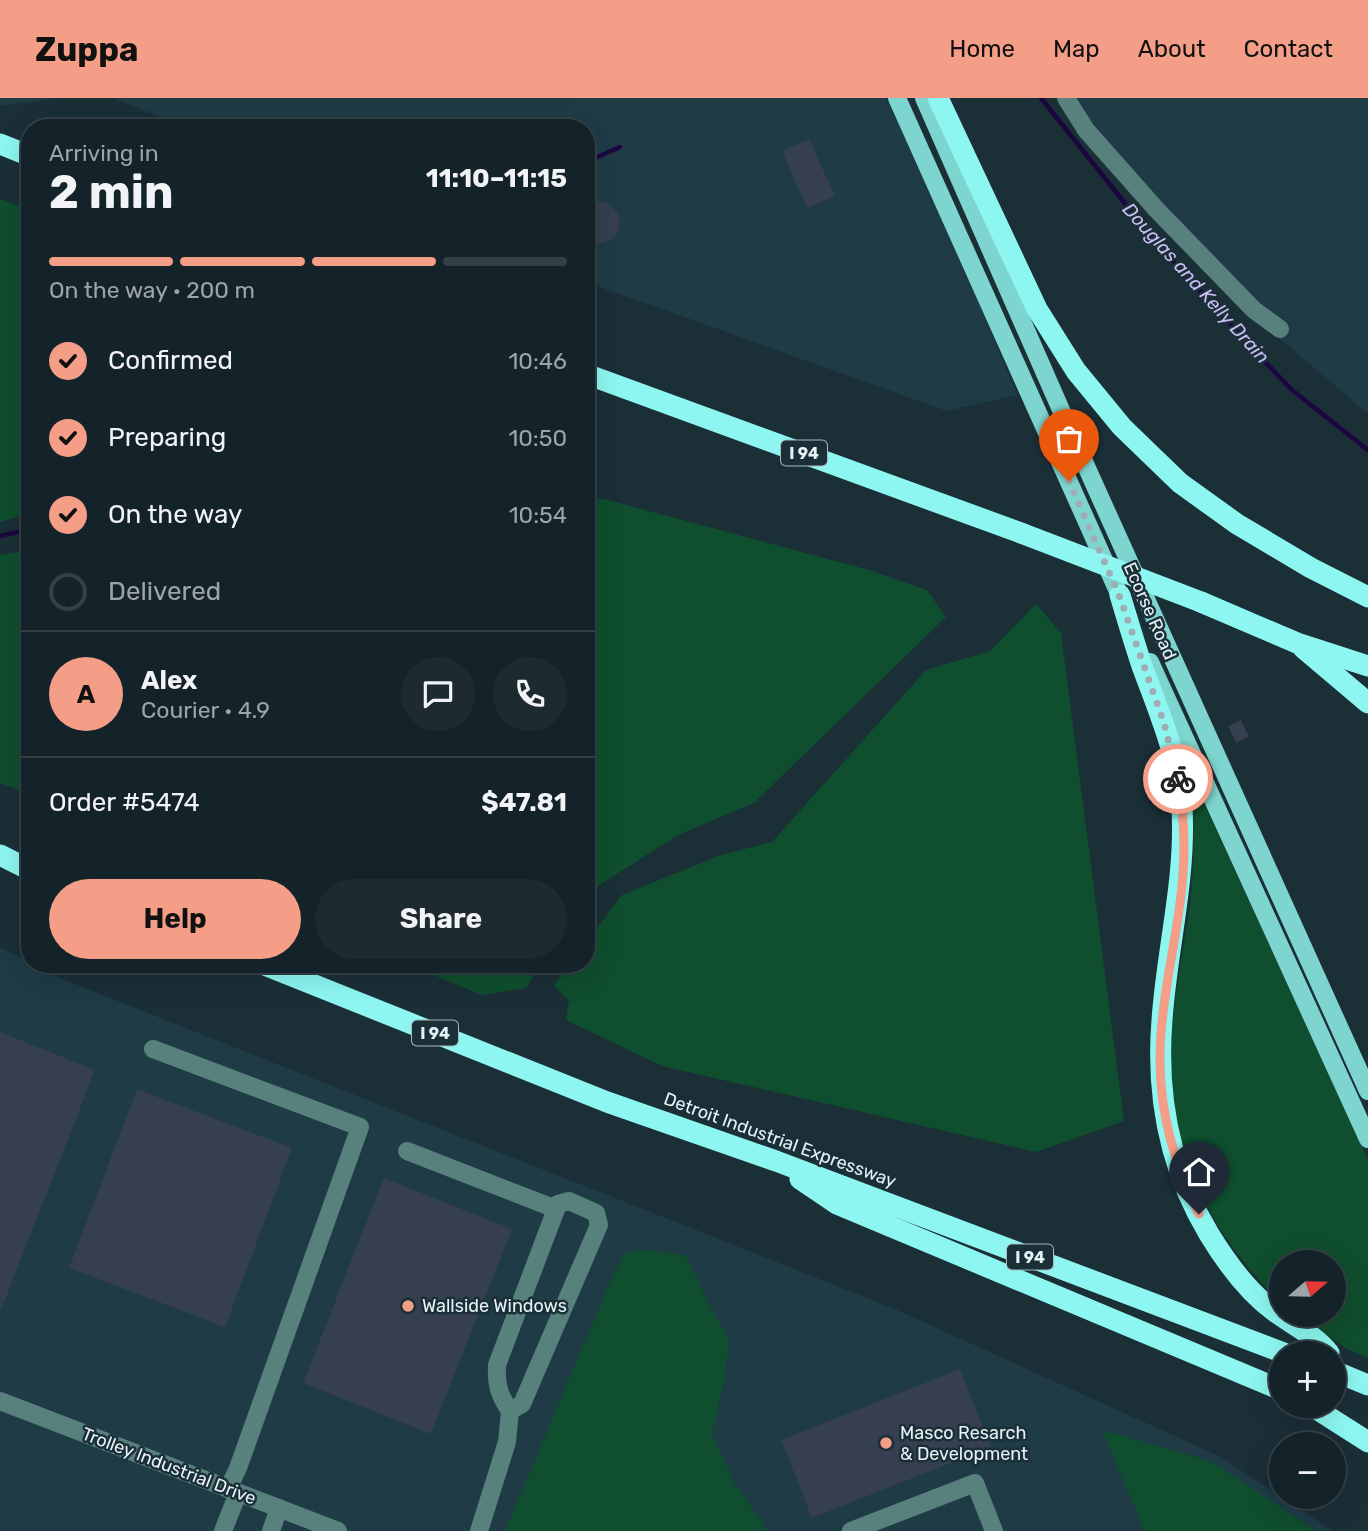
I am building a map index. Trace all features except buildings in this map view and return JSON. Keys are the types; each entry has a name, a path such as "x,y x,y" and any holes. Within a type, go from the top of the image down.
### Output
{"highway":[{"path":"938,98 1037,309 1076,371 1122,427 1180,483 1237,524 1311,568 1368,597"},
{"path":"0,144 21,152"},
{"name":"I 94","path":"595,376 1021,533 1201,602 1297,643 1368,666"},
{"path":"1119,595 1172,749 1182,805 1184,850 1162,1017 1160,1062 1163,1106 1172,1148 1189,1194 1209,1233 1238,1276 1270,1309 1313,1341"},
{"path":"1297,643 1368,703"},
{"path":"0,855 21,866"},
{"name":"Detroit Industrial Expressway","path":"284,973 607,1102 776,1161 1269,1347"},
{"path":"776,1161 837,1204 1269,1385"},
{"path":"1346,1376 1368,1385"},
{"path":"1331,1418 1368,1441"}],"main road":[{"name":"Ecorse Road","path":"897,98 1119,595 1368,1139"},
{"name":"Ecorse Road","path":"923,98 1368,1091"}],"street":[{"path":"1066,98 1086,130 1164,219 1254,310 1280,329"},
{"path":"153,1049 360,1127 238,1468 223,1531"},
{"path":"407,1151 556,1209"},
{"path":"479,1531 507,1442 510,1411 499,1394 497,1365 558,1204 569,1201 596,1213 599,1225 522,1404 510,1411"},
{"name":"Trolley Industrial Drive","path":"0,1402 338,1531"},
{"path":"857,1530 975,1483 994,1531"},
{"path":"271,1531 279,1508"}],"shaded area":[{"path":"0,98 58,98 0,106"},
{"path":"113,98 886,98 948,227 1017,395 947,411 595,285 595,119 166,119"},
{"path":"1059,98 1368,98 1368,414 1256,318 1162,229 1100,159"},
{"path":"0,947 21,958 21,973 50,973 895,1309 1219,1456 1269,1489 1269,1509 1300,1509 1333,1531 0,1531"}],"green space":[{"path":"0,199 21,207 21,516 0,522"},
{"path":"595,499 604,499 869,570 927,590 946,617 754,803 678,835 595,888"},
{"path":"21,552 21,791 0,783 0,555"},
{"path":"1036,604 1061,633 1124,1121 1036,1152 662,1066 566,1020 569,1000 554,986 563,973 595,973 595,931 622,895 721,855 772,842 926,670 990,651"},
{"path":"1196,786 1368,1160 1368,1358 1346,1348 1346,1341 1335,1341 1314,1327 1346,1327 1346,1250 1269,1250 1269,1291 1232,1247 1213,1216 1184,1151 1171,1080 1171,1042 1192,884 1191,788"},
{"path":"429,973 535,973 526,988 482,995"},
{"path":"641,1250 685,1255 729,1338 725,1377 712,1434 735,1485 760,1518 766,1531 505,1531 610,1282 625,1253"},
{"path":"1102,1430 1210,1461 1269,1500 1269,1509 1283,1509 1317,1531 1145,1531"}],"waterway":[{"name":"Douglas and Kelly Drain","path":"1041,98 1159,246 1267,364 1292,390 1368,450"},
{"path":"595,158 620,147"},
{"path":"0,536 21,531"}],"way so far":[{"path":"1069,481 1119,595 1164,723 1176,762 1178,779"}],"place":[{"name":"Wallside Windows","path":"408,1306"},
{"name":"Masco Resarch & Development","path":"886,1443"}],"route":[{"path":"1178,779 1184,850 1162,1017 1160,1062 1163,1106 1172,1148 1199,1214"}]}
